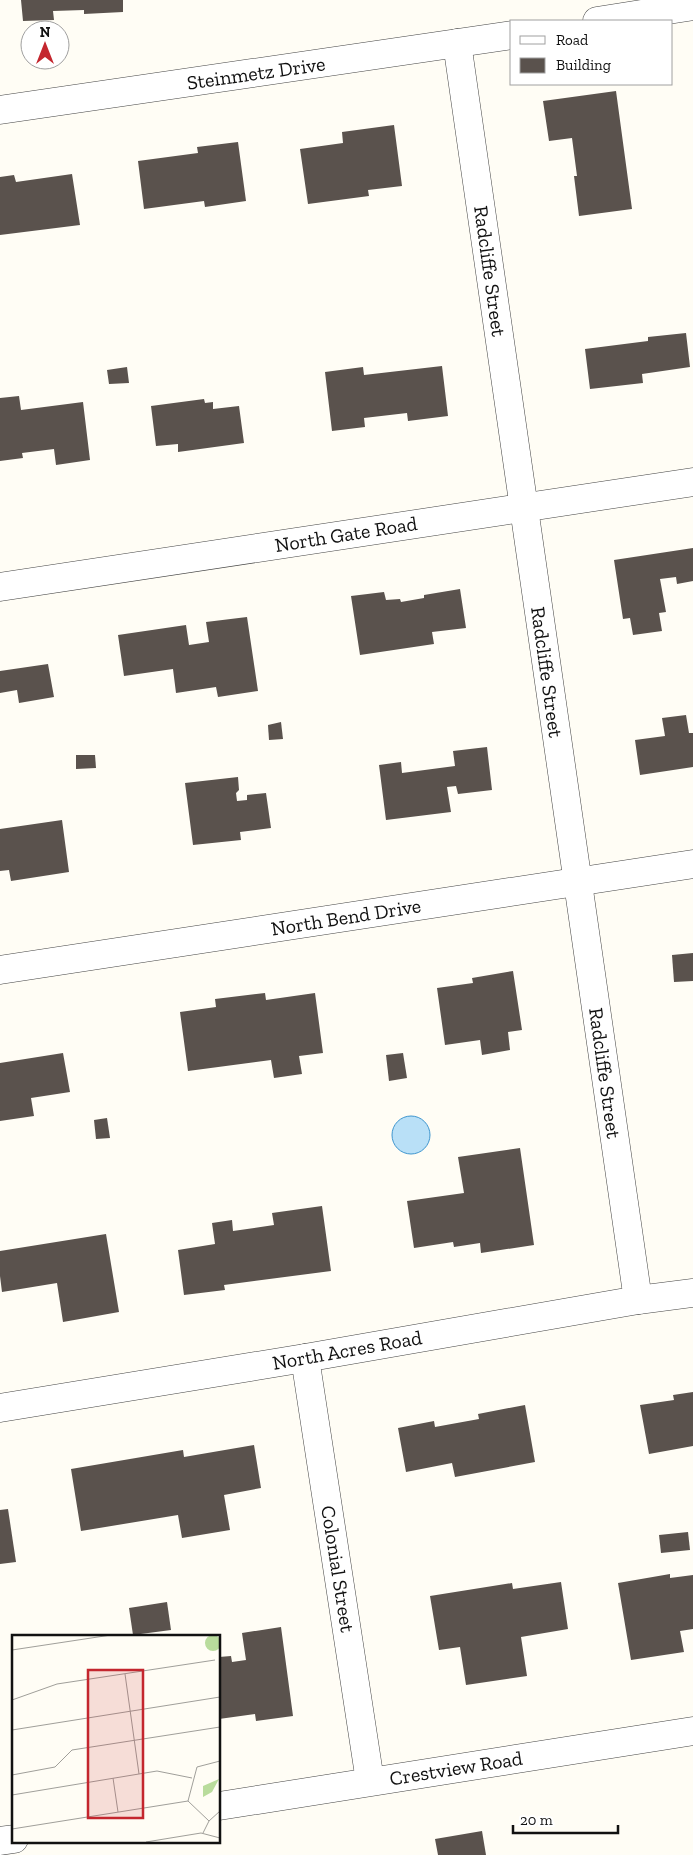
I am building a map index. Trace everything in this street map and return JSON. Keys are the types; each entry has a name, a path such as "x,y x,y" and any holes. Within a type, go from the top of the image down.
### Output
{"street":[{"path":"603,20 693,6"},
{"name":"Steinmetz Drive","path":"0,110 510,35"},
{"name":"Radcliffe Street","path":"457,43 576,882 638,1300"},
{"name":"North Gate Road","path":"0,587 693,482"},
{"name":"North Bend Drive","path":"0,970 693,864"},
{"name":"North Acres Road","path":"0,1408 306,1358 638,1300 693,1293"},
{"name":"Colonial Street","path":"306,1358 370,1781"},
{"name":"Crestview Road","path":"220,1806 693,1731"}],"water":[{"path":"411,1116 424,1122 430,1135 424,1148 411,1154 398,1148 392,1135 398,1122"}],"building":[{"path":"21,0 123,0 123,12 84,14 84,10 53,11 54,20 23,20"},
{"path":"616,91 632,209 579,216 574,176 577,176 572,138 549,141 543,101"},
{"path":"394,125 402,186 368,190 369,196 308,204 300,149 343,143 342,132"},
{"path":"238,142 246,201 205,207 204,201 144,209 138,161 198,153 197,147"},
{"path":"72,174 80,225 0,235 0,177 14,175 16,182"},
{"path":"686,333 690,367 642,374 643,383 590,389 585,349 648,341 648,337"},
{"path":"442,366 448,416 408,421 407,413 364,418 365,427 332,431 325,372 363,367 364,375"},
{"path":"127,367 129,383 109,384 107,370"},
{"path":"19,396 21,410 83,402 90,460 56,465 54,449 22,453 23,458 0,461 0,398"},
{"path":"204,399 205,403 213,402 213,409 239,406 244,443 178,452 178,444 156,446 151,406"},
{"path":"693,548 693,581 677,584 676,577 660,579 666,612 659,613 662,631 633,635 630,618 623,619 614,560"},
{"path":"460,589 466,628 432,632 434,644 360,655 351,596 384,592 386,600 400,599 401,602 424,598 424,595"},
{"path":"247,617 258,691 218,697 216,687 176,693 173,669 124,676 118,635 186,625 189,645 209,642 206,622"},
{"path":"48,664 54,697 19,703 17,690 0,693 0,671"},
{"path":"686,715 689,733 693,733 693,767 640,775 635,740 665,736 662,718"},
{"path":"281,722 283,739 269,740 268,725"},
{"path":"487,747 492,790 458,794 456,786 447,787 451,812 386,820 379,765 401,762 402,773 455,766 453,751"},
{"path":"76,755 95,755 96,768 76,769"},
{"path":"238,777 239,790 236,793 237,801 247,800 247,795 266,793 271,828 240,832 241,840 193,845 185,783"},
{"path":"62,820 69,872 11,881 9,870 0,871 0,829"},
{"path":"693,953 693,981 674,982 672,955"},
{"path":"513,971 522,1030 508,1032 510,1050 482,1055 480,1040 445,1045 437,988 473,983 472,978"},
{"path":"265,993 266,1000 315,993 323,1053 299,1056 302,1074 274,1078 271,1060 188,1071 180,1012 216,1007 215,999"},
{"path":"63,1053 70,1092 31,1098 34,1116 0,1121 0,1063"},
{"path":"403,1053 407,1078 389,1081 386,1055"},
{"path":"107,1118 110,1138 96,1139 94,1120"},
{"path":"520,1148 534,1245 481,1253 480,1243 454,1247 453,1242 414,1248 407,1201 464,1193 458,1157"},
{"path":"322,1206 331,1271 224,1285 225,1290 184,1295 178,1250 215,1244 212,1223 232,1220 233,1231 274,1225 272,1213"},
{"path":"106,1234 119,1312 63,1322 57,1283 2,1292 0,1251"},
{"path":"693,1392 693,1446 649,1454 640,1405 674,1400 673,1395"},
{"path":"525,1405 535,1462 455,1477 452,1463 406,1472 398,1428 434,1421 435,1427 479,1419 478,1414"},
{"path":"254,1445 261,1488 224,1495 230,1530 182,1538 178,1515 81,1531 71,1469 183,1450 184,1457"},
{"path":"8,1509 16,1562 0,1564 0,1510"},
{"path":"688,1532 690,1550 661,1553 659,1535"},
{"path":"670,1574 670,1578 693,1575 693,1629 680,1631 684,1652 631,1660 618,1583"},
{"path":"561,1582 568,1629 521,1637 527,1676 466,1685 460,1647 439,1650 430,1596 512,1583 513,1589"},
{"path":"167,1602 171,1630 133,1635 129,1608"},
{"path":"281,1627 293,1716 256,1721 255,1714 220,1719 220,1657 231,1656 232,1662 246,1660 242,1633"},
{"path":"482,1831 486,1855 438,1855 435,1839"}]}
